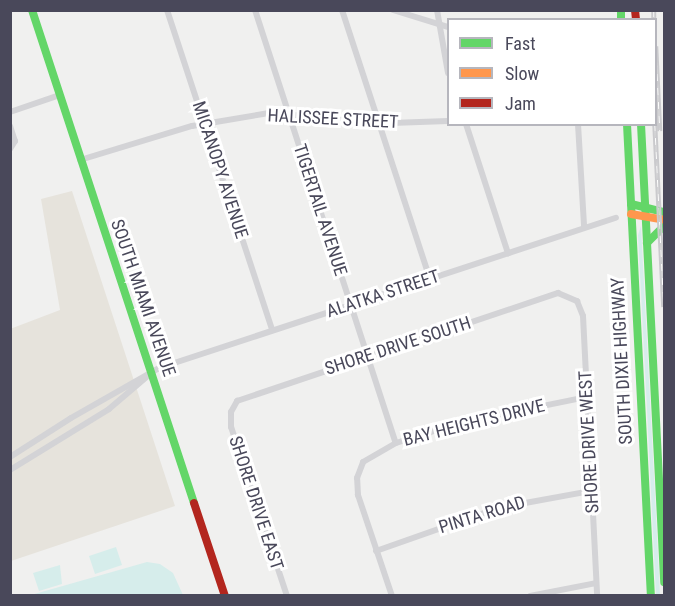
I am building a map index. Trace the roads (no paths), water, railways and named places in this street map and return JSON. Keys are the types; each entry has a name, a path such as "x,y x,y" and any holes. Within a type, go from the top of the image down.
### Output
{"main road":[{"name":"SOUTH MIAMI AVENUE","path":"32,10 225,596"},
{"name":"SOUTH DIXIE HIGHWAY","path":"627,126 651,596"},
{"name":"SOUTH DIXIE HIGHWAY","path":"641,126 664,582"},
{"path":"631,204 664,214"},
{"path":"632,214 645,210"},
{"path":"647,243 657,229 664,226"}],"street":[{"name":"MICANOPY AVENUE","path":"167,10 272,330"},
{"name":"TIGERTAIL AVENUE","path":"255,10 396,443"},
{"path":"342,10 430,279"},
{"path":"393,10 447,27"},
{"path":"437,10 437,24 447,69"},
{"path":"10,112 60,96"},
{"name":"HALISSEE STREET","path":"80,160 204,123 288,113 378,122 447,121"},
{"path":"10,126 15,141 10,149"},
{"path":"467,126 508,253"},
{"path":"578,126 584,226"},
{"name":"ALATKA STREET","path":"151,373 272,330 584,226 616,218"},
{"name":"SHORE DRIVE SOUTH","path":"232,409 249,395 552,294 568,295"},
{"name":"SHORE DRIVE WEST","path":"568,295 580,305 583,316 597,596"},
{"path":"10,457 70,418 151,373"},
{"path":"10,470 115,404 151,373"},
{"name":"BAY HEIGHTS DRIVE","path":"392,596 358,495 358,472 368,457 396,443 486,416 587,397"},
{"name":"SHORE DRIVE EAST","path":"232,409 231,427 287,596"},
{"path":"70,418 79,425"},
{"path":"24,449 26,462"},
{"name":"PINTA ROAD","path":"376,551 498,508 591,491"},
{"path":"530,596 596,583"}],"railway":[{"path":"654,10 654,18"},
{"path":"657,67 660,131"},
{"path":"655,126 664,307"}]}
